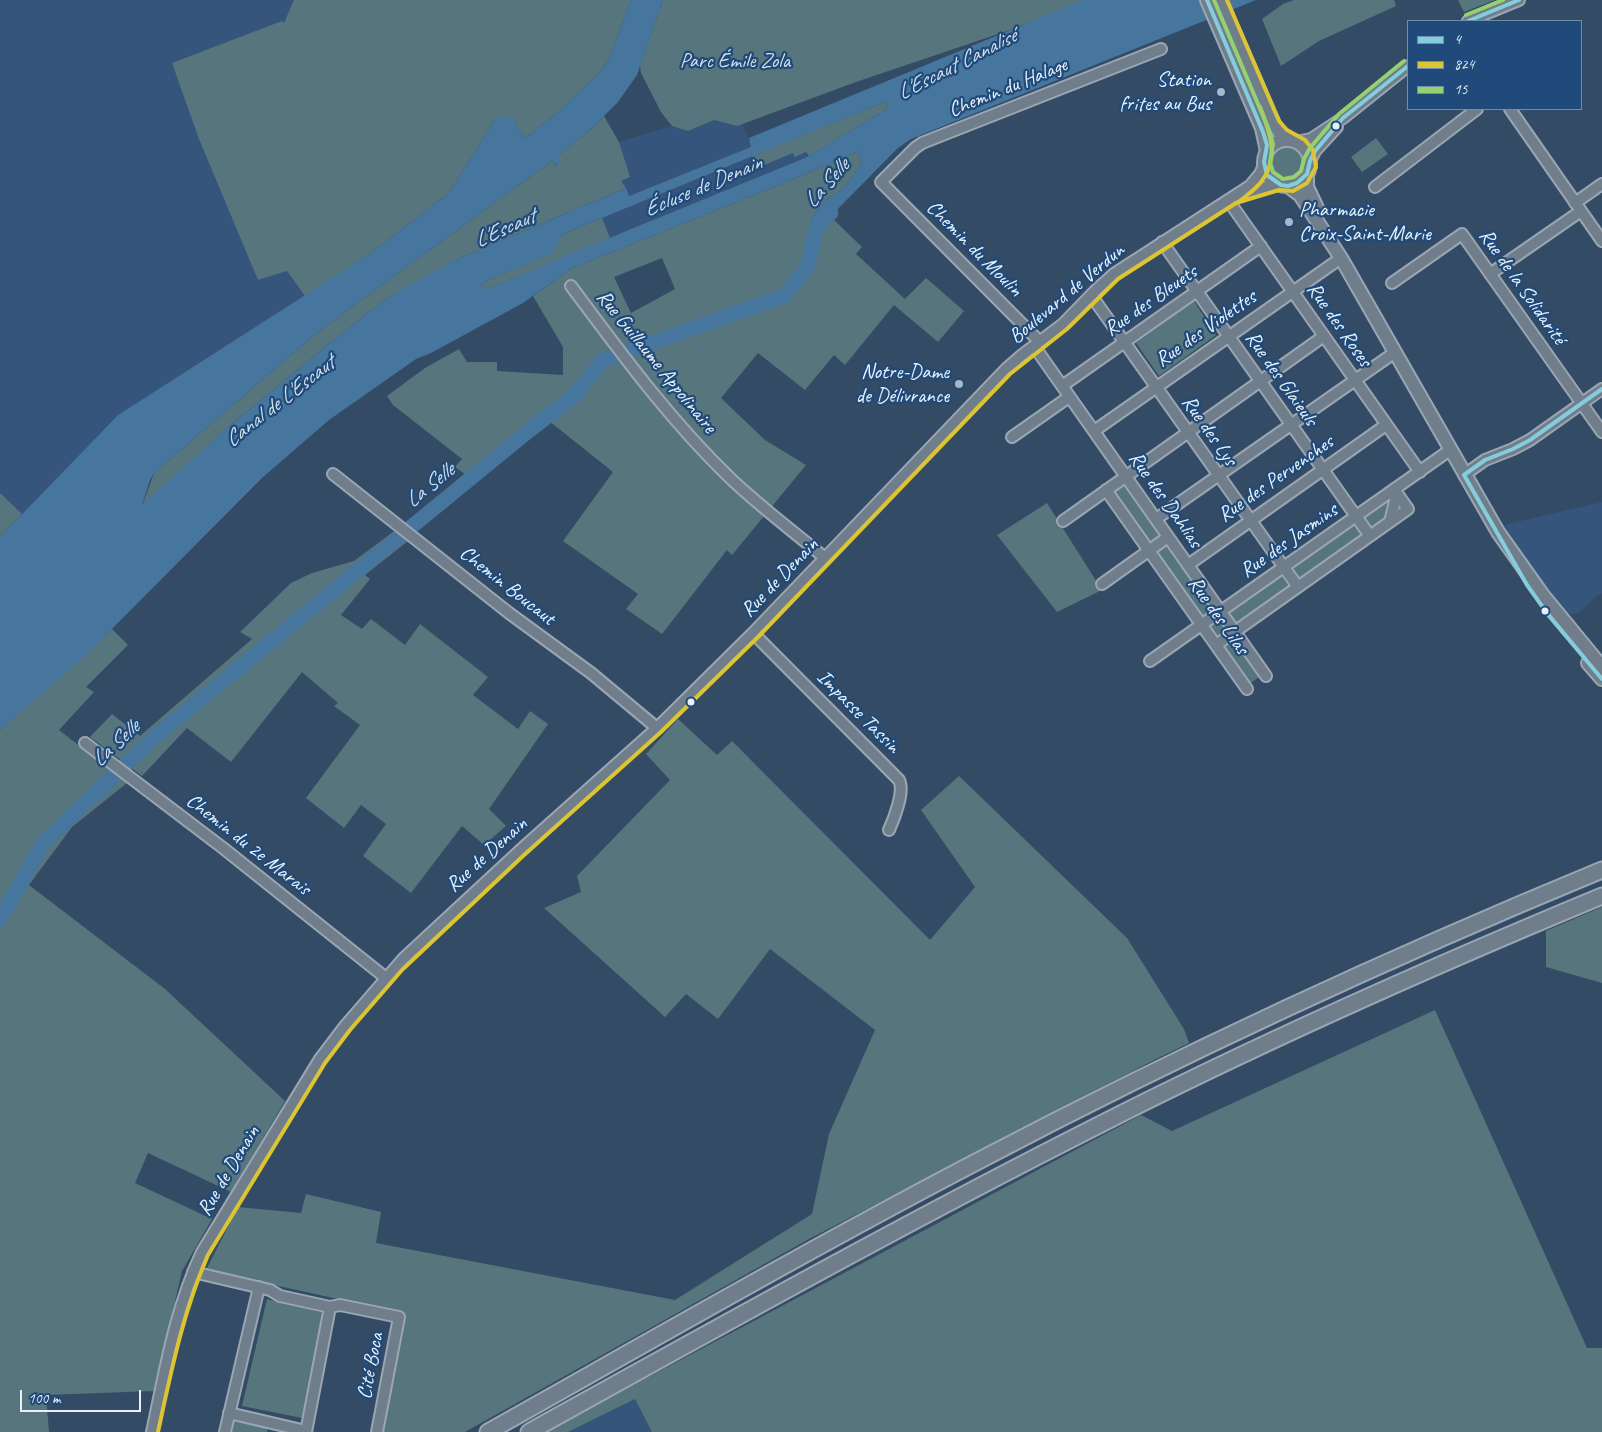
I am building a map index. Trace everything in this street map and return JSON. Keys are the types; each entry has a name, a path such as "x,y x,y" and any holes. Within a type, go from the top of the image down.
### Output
{"highway":[{"path":"488,1432 869,1219 1094,1102 1336,986 1602,870"},
{"path":"529,1432 921,1217 1100,1124 1354,1003 1602,896"}],"main road":[{"path":"1207,0 1226,29 1274,124 1280,132 1306,149 1310,161 1307,174 1308,190 1341,258 1517,569 1542,607 1602,679"},
{"path":"1220,0 1226,29 1262,128 1268,151 1264,165 1267,175 1300,195 1341,258"},
{"path":"1268,151 1278,142 1294,141"},
{"path":"1283,185 1297,183 1307,174"},
{"path":"1495,528 1547,601 1602,667"}],"street":[{"path":"1470,20 1519,0"},
{"name":"Chemin du Halage","path":"882,182 915,148 925,142 1162,49"},
{"path":"1294,141 1311,139 1343,118 1407,67"},
{"path":"1375,187 1476,110"},
{"path":"1511,110 1602,241"},
{"path":"1310,161 1315,151 1343,118"},
{"name":"Boulevard de Verdun","path":"982,395 1012,364 1067,320 1114,274 1231,199 1254,182 1264,165"},
{"name":"Chemin du Moulin","path":"882,182 1037,344"},
{"path":"1490,274 1578,207 1602,184"},
{"name":"Boulevard de Verdun","path":"1231,199 1262,187 1283,185"},
{"name":"Rue des Roses","path":"1231,199 1260,246 1420,472"},
{"name":"Rue de la Solidarité","path":"1392,282 1462,234 1602,432"},
{"name":"Rue des Glaieuls","path":"1162,242 1370,536"},
{"name":"Rue des Bleuets","path":"1062,386 1260,246"},
{"name":"Rue des Violettes","path":"1094,431 1341,258"},
{"name":"Rue Guillaume Appolinaire","path":"571,286 666,411 728,476 826,558"},
{"name":"Rue des Lys","path":"1091,296 1298,587"},
{"path":"1063,521 1324,336"},
{"name":"Rue des Dahlias","path":"1037,344 1062,386 1266,676"},
{"path":"1156,519 1394,353"},
{"path":"1464,475 1485,460 1530,440 1602,389"},
{"name":"Rue de Denain","path":"152,1432 179,1313 193,1272 215,1230 320,1059 344,1026 403,959 658,728 826,558 982,395"},
{"path":"1012,437 1070,397"},
{"name":"Rue des Pervenches","path":"1188,565 1386,425"},
{"name":"Rue des Jasmins","path":"1150,661 1450,450"},
{"name":"Chemin Boucaut","path":"333,474 509,613 598,678 658,728"},
{"path":"1216,645 1408,510 1394,489"},
{"path":"1390,522 1396,501 1394,489"},
{"name":"Rue des Lilas","path":"1106,490 1247,689"},
{"path":"1102,584 1168,537"},
{"name":"Impasse Tassin","path":"753,633 898,780 901,786 901,793 889,830"},
{"name":"Chemin du 2e Marais","path":"85,743 386,978"},
{"name":"Cité Boca","path":"193,1272 259,1287 273,1291 280,1296 330,1307 340,1305 399,1317 377,1432"},
{"path":"225,1432 259,1287"},
{"path":"229,1413 306,1432 330,1307"}],"shaded area":[{"path":"0,0 481,0 257,279 287,271 305,296 118,415 0,537"},
{"path":"714,120 737,126 742,124 752,147 629,196 621,181 619,142 672,126 688,131"},
{"path":"806,152 809,156 610,238 602,218 752,156 757,168 793,153"},
{"path":"1602,502 1602,593 1579,613 1568,614 1542,582 1504,525"},
{"path":"635,1399 652,1432 568,1432"}],"green space":[{"path":"294,0 631,0 611,55 601,71 556,114 525,138 515,123 497,116 449,193 371,253 305,296 287,271 258,280 199,139 172,63 282,21 284,23"},
{"name":"Parc Émile Zola","path":"663,0 1086,0 1010,30 856,82 737,126 714,120 688,131 672,126 661,112 641,73 640,66"},
{"path":"1294,0 1394,0 1396,6 1319,41 1281,66 1262,19 1283,4"},
{"path":"1458,0 1495,0 1464,12"},
{"path":"887,101 888,107 885,110 809,156 806,152 795,157 793,153 757,168 752,156"},
{"path":"604,116 619,142 630,177 621,181 626,188 462,257 386,299 227,428 142,506 154,473 313,336 552,161 556,166 558,156"},
{"path":"1376,138 1388,154 1362,172 1351,157"},
{"path":"1287,147 1298,151 1302,162 1298,173 1287,177 1276,173 1272,162 1276,151"},
{"path":"858,151 862,163 845,187 825,201 811,219 811,228 820,227 830,216 862,247 856,254 905,299 926,278 964,311 938,342 894,305 845,365 834,355 805,390 758,353 721,398 765,440 806,465 732,555 727,550 662,634 626,609 638,594 563,541 613,472 549,421 476,482 455,467 462,459 393,405 387,396 425,368 459,349 467,362 497,362 497,371 563,375 563,347 533,296 572,268 801,176","holes":["662,258 675,289 631,313 614,277"]},
{"path":"602,218 610,238 488,289 483,289 481,285 484,282 551,253 563,234"},
{"path":"1194,301 1216,335 1159,376 1136,343"},
{"path":"1125,482 1163,535 1149,545 1112,492"},
{"path":"0,493 22,514 0,537"},
{"path":"1392,494 1388,517 1371,529 1362,516"},
{"path":"1047,503 1102,590 1057,612 997,535"},
{"path":"1355,523 1363,535 1299,580 1290,569"},
{"path":"397,529 408,541 365,575 370,579 341,615 362,629 371,619 405,645 420,624 488,677 473,695 518,729 530,711 548,724 489,809 506,826 484,845 462,826 411,893 363,856 386,824 361,805 344,828 306,798 360,725 334,706 338,703 302,672 231,762 187,728 142,776 90,737 112,714 140,736 252,639 240,632 291,583 312,573 354,561"},
{"path":"1167,543 1216,611 1203,620 1154,553"},
{"path":"1281,575 1289,587 1235,625 1226,613"},
{"path":"1218,619 1224,622 1227,628 1224,634 1218,637 1212,634 1209,628 1212,622"},
{"path":"112,629 128,645 86,687 94,692 59,730 127,783 72,827 29,885 165,989 285,1101 231,1192 148,1153 135,1183 212,1219 182,1271 154,1391 46,1395 49,1432 0,1432 0,730"},
{"path":"1234,636 1262,675 1248,685 1220,647"},
{"path":"678,719 717,755 732,741 930,940 975,887 921,810 959,776 1127,938 1184,1029 1189,1043 809,1239 465,1432 382,1432 406,1314 206,1270 238,1207 301,1213 306,1194 381,1212 376,1243 675,1300 812,1214 829,1134 875,1030 770,949 718,1019 686,994 665,1017 544,908 581,892 577,876 670,780 646,754"},
{"path":"1602,907 1602,983 1546,967 1546,931"},
{"path":"1435,1010 1587,1348 1602,1348 1602,1432 652,1432 635,1399 568,1432 545,1432 1141,1115 1172,1131"},
{"path":"267,1299 324,1313 302,1418 242,1406"},
{"path":"233,1418 268,1427 267,1432 230,1432"}],"water":[{"path":"631,0 663,0 637,75 618,102 591,129 558,156 561,165 557,166 552,161 313,336 154,473 142,505 227,428 386,299 462,257 626,188 629,196 751,147 749,138 1083,0 1256,0 911,139 898,148 820,227 811,229 811,219 825,201 845,187 862,163 858,151 801,176 572,268 523,303 431,353 416,359 329,420 262,478 86,655 0,730 0,537 118,415 371,253 449,193 497,116 515,119 515,123 525,138 556,114 601,71 611,55","holes":["887,101 888,107 807,157 488,289 483,289 481,285 484,282 552,253 563,234"]}],"waterway":[{"name":"La Selle","path":"0,919 44,842 157,735 575,395 603,360 784,296 807,268 817,227 831,213"}],"transit line":[{"name":"4","path":"1207,0 1263,132 1267,145 1264,162 1267,175 1281,185 1288,186 1297,183 1307,174 1315,151 1343,118 1407,67"},
{"name":"15","path":"1214,0 1269,130 1273,144 1270,162 1273,172 1283,179 1294,177 1301,171 1304,159 1310,148 1339,114 1404,61"},
{"name":"824","path":"158,1432 191,1298 208,1255 325,1063 350,1030 402,970 523,856 661,732 758,637 1010,374 1067,329 1118,279 1236,203 1279,190 1293,191 1307,183 1316,167 1313,150 1305,140 1287,130 1279,121 1227,0"},
{"name":"15","path":"1466,15 1503,0"},
{"name":"4","path":"1470,20 1519,0"},
{"name":"824","path":"1240,201 1259,185 1267,173 1270,164 1272,154 1270,135 1260,107"},
{"name":"4","path":"1464,475 1485,460 1530,440 1602,389"},
{"name":"4","path":"1464,475 1527,585 1549,616 1602,679"}],"place":[{"name":"Station frites au Bus","path":"1221,92"},
{"name":"Pharmacie Croix-Saint-Marie","path":"1289,222"},
{"name":"Notre-Dame de Délivrance","path":"959,384"}],"water label":[{"name":"L'Escaut Canalisé","path":"957,65"},
{"name":"Écluse de Denain","path":"703,187"},
{"name":"L'Escaut","path":"505,229"},
{"name":"Canal de L'Escaut","path":"280,402"}]}
